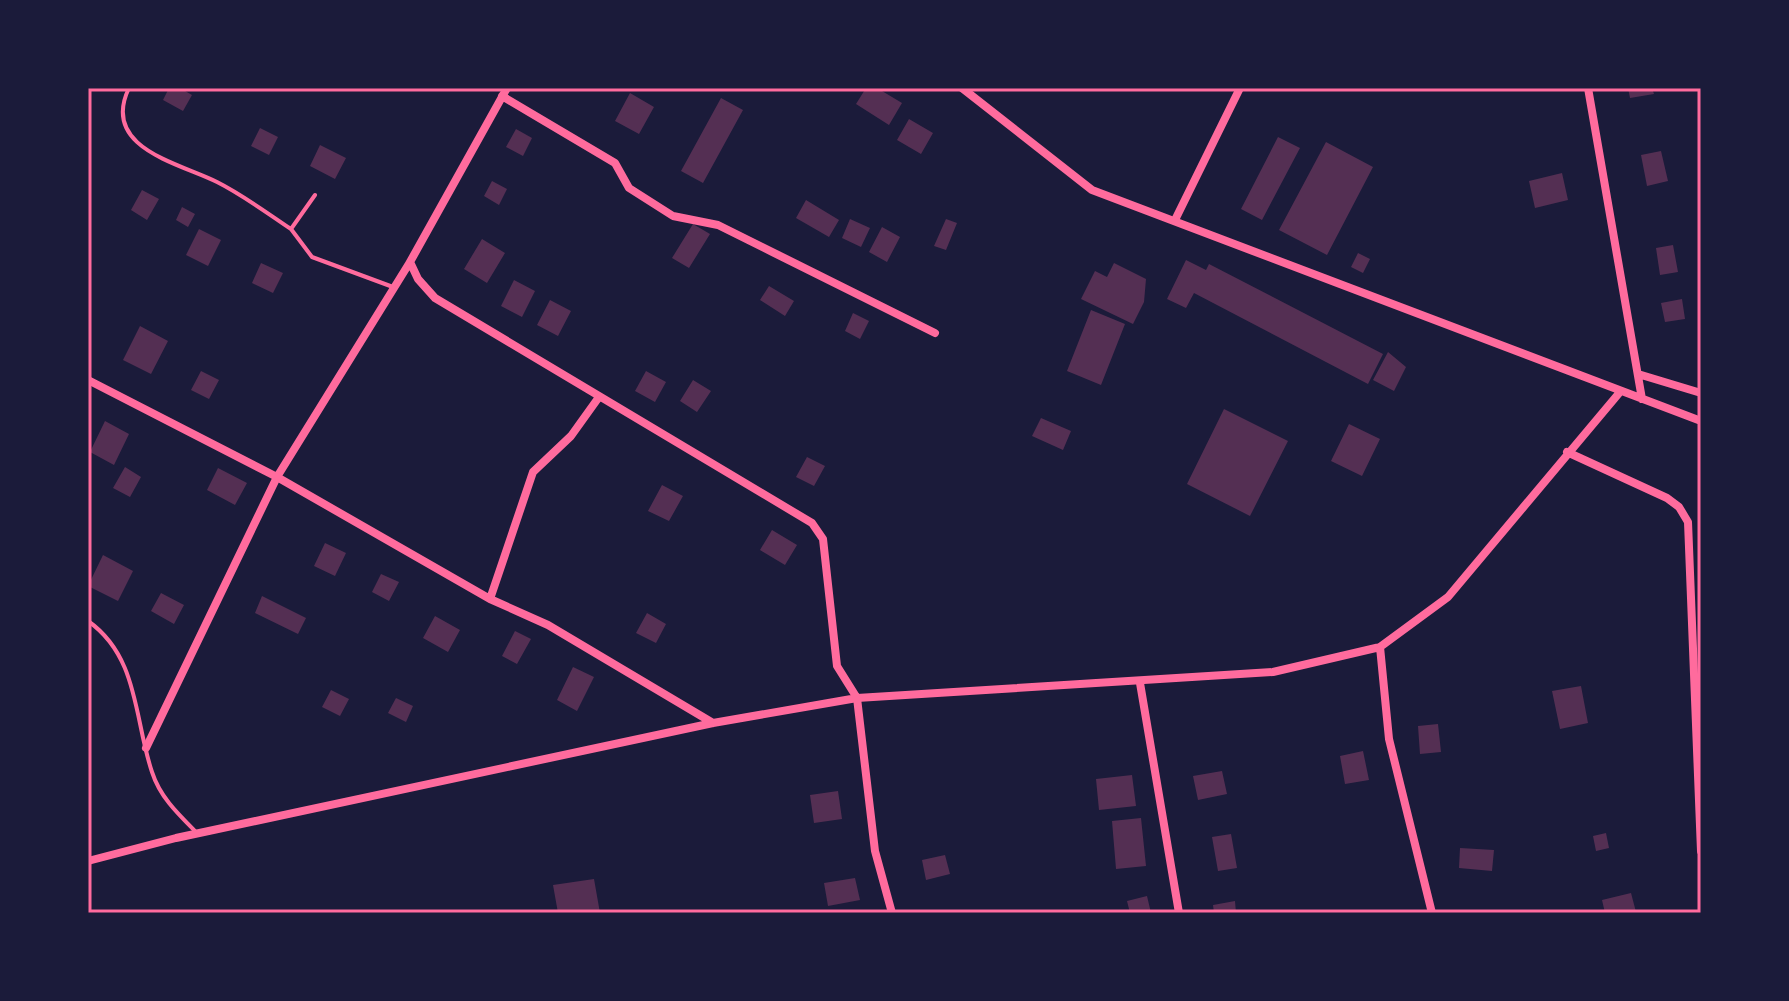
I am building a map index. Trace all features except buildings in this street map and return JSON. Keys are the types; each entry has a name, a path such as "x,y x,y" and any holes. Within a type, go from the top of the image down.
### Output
{"street":[{"path":"962,88 1092,190 1701,421"},
{"path":"1175,220 1240,88"},
{"path":"1588,88 1642,399"},
{"path":"146,748 277,477 396,287 504,92 615,163 629,188 673,216 718,225 935,333"},
{"path":"410,262 418,279 435,298 812,523 823,539 837,666 857,698 875,851 892,913"},
{"path":"1638,374 1701,393"},
{"path":"88,380 277,477 490,599 548,625 713,723"},
{"path":"88,861 198,833 713,723 857,698 1140,683 1273,672 1380,647 1448,597 1620,392"},
{"path":"490,599 533,472 571,436 599,397"},
{"path":"1567,452 1667,498 1679,507 1688,522 1701,851"},
{"path":"1380,647 1389,739 1432,913"},
{"path":"1140,683 1179,913"}],"lane":[{"path":"129,88 122,102 122,119 132,137 148,153 219,183 291,229 312,257 396,287"},
{"path":"291,229 315,195"},
{"path":"88,621 103,634 126,670 153,774 170,806 198,833"}]}
